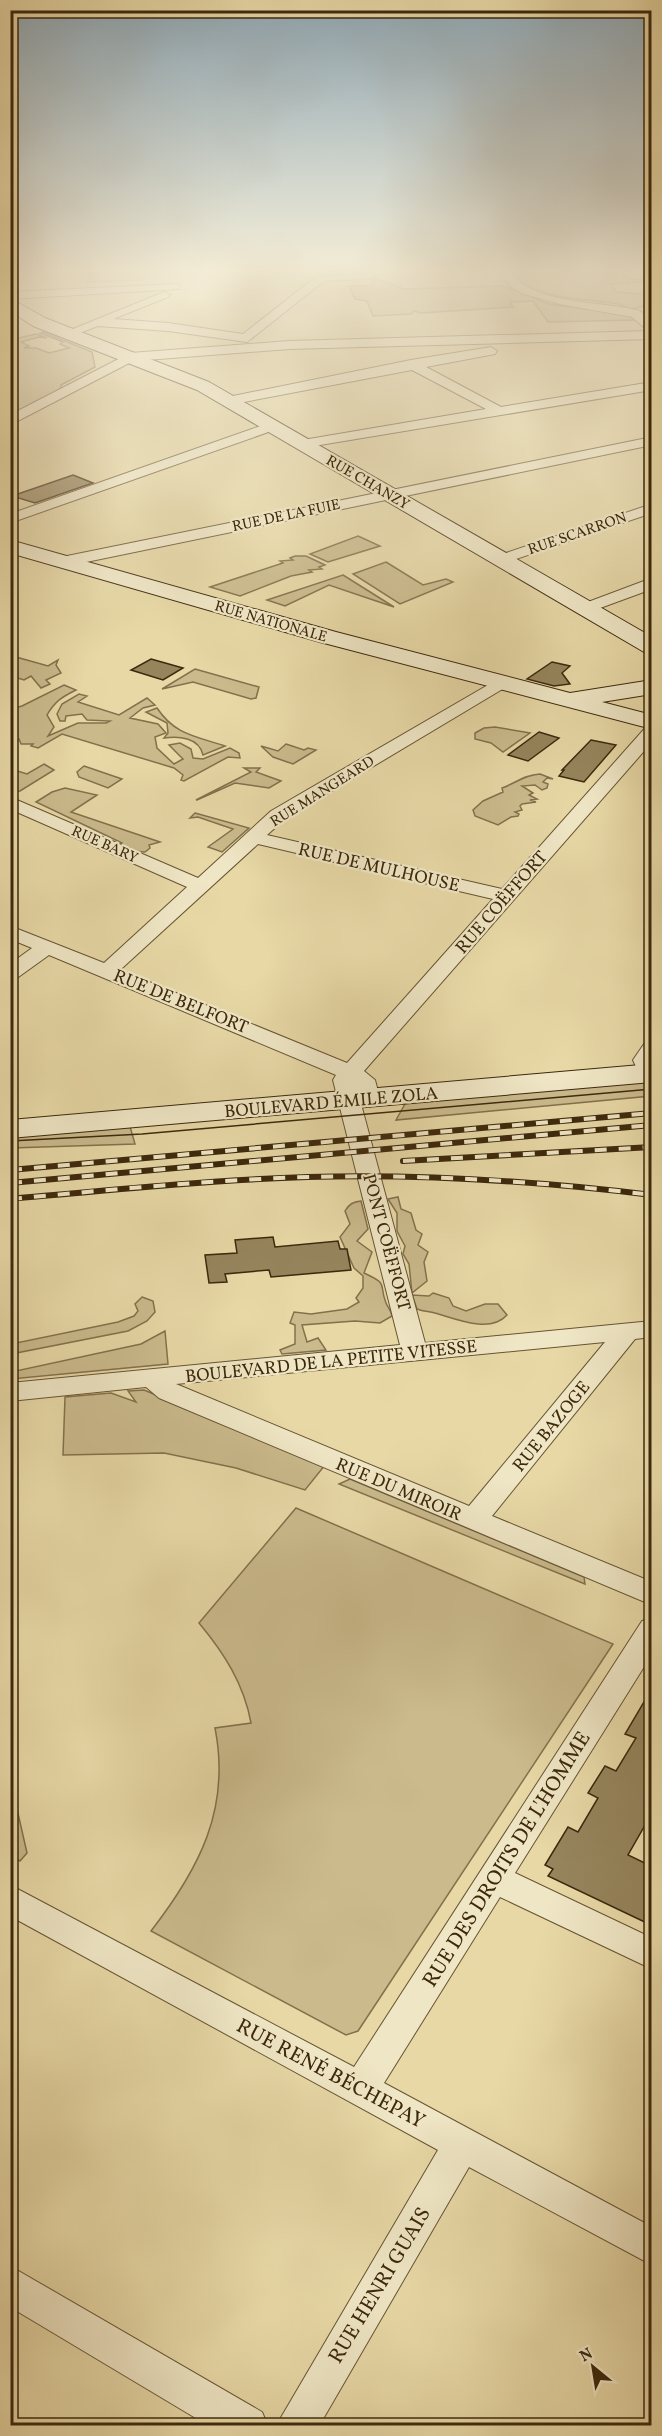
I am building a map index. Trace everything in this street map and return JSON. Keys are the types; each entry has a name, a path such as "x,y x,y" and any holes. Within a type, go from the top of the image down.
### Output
{"main road":[{"name":"RUE CHANZY","path":"204,387 651,647"},
{"name":"RUE NATIONALE","path":"10,546 500,683 651,722"},
{"path":"574,702 581,696 651,687"},
{"name":"BOULEVARD ÉMILE ZOLA","path":"10,1129 356,1091 651,1065"}],"street":[{"path":"10,421 74,387"},
{"path":"228,401 305,387"},
{"path":"454,387 499,411"},
{"path":"302,444 647,387"},
{"path":"10,519 272,426"},
{"name":"RUE DE LA FUIE","path":"62,562 387,493 651,441"},
{"name":"RUE SCARRON","path":"502,559 651,508"},
{"path":"586,608 651,583"},
{"name":"RUE MANGEARD","path":"106,971 278,815 500,683"},
{"name":"RUE COËFFORT","path":"356,1091 506,896 651,730"},
{"name":"RUE BARY","path":"10,802 200,886"},
{"name":"RUE DE MULHOUSE","path":"253,837 506,896"},
{"name":"RUE DE BELFORT","path":"10,932 106,971 356,1091"},
{"path":"10,974 47,947"},
{"name":"PONT COËFFORT","path":"356,1091 357,1131 415,1352"},
{"name":"BOULEVARD DE LA PETITE VITESSE","path":"10,1392 640,1330"},
{"name":"RUE BAZOGE","path":"474,1520 640,1330"},
{"name":"RUE DU MIROIR","path":"151,1378 168,1392 651,1594"},
{"name":"RUE DES DROITS DE L'HOMME","path":"360,2089 651,1629"},
{"path":"494,1879 651,1954"},
{"name":"RUE RENÉ BÉCHEPAY","path":"10,1899 651,2247"},
{"name":"RUE HENRI GUAIS","path":"296,2426 462,2144"},
{"path":"10,2285 248,2426"}],"shaded area":[{"path":"11,387 61,387 61,389 11,416"},
{"path":"358,536 380,546 328,562 310,554"},
{"path":"306,556 325,565 319,567 322,569 309,570 312,572 291,576 240,596 210,587 283,563 280,561 293,560 290,558"},
{"path":"386,562 423,585 446,579 453,582 400,604 353,574"},
{"path":"343,575 394,607 329,585 285,606 267,600"},
{"path":"16,657 48,666 58,660 56,665 61,673 46,680 50,684 41,688 31,676 24,680 11,676 11,661"},
{"path":"195,669 259,687 256,698 251,699 193,682 162,689"},
{"path":"64,685 76,690 59,700 47,715 54,727 48,736 78,723 110,721 87,720 82,714 66,716 65,721 60,721 57,714 62,704 79,694 87,696 78,702 119,715 147,698 155,705 143,708 130,718 158,724 166,733 155,737 157,748 174,764 183,759 169,745 180,743 191,749 193,758 203,759 230,748 239,753 240,758 228,757 184,781 181,780 183,775 174,768 62,734 38,748 31,746 33,744 21,744 19,739 11,740 11,729 14,728 11,722 11,709 22,706"},
{"path":"157,708 171,724 186,733 225,746 203,755 201,749 193,741 175,737 164,738 168,733 167,723 146,712"},
{"path":"495,727 530,733 503,752 491,743 475,739 475,733 484,728"},
{"path":"286,744 304,750 308,748 316,750 293,764 273,757 261,746 278,751"},
{"path":"44,764 54,770 20,791 11,792 11,769 27,774"},
{"path":"84,766 122,779 108,788 79,777 77,772"},
{"path":"244,768 260,768 256,772 281,781 269,788 235,783 196,800 251,772"},
{"path":"540,774 553,779 547,778 543,782 548,784 547,788 542,790 535,785 522,786 533,793 529,795 537,799 530,800 536,802 522,804 520,806 522,810 515,812 519,814 518,816 511,817 498,825 475,816 473,810 483,801 503,792 502,788"},
{"path":"65,788 97,795 71,812 160,842 149,845 150,848 145,852 129,851 120,845 122,843 36,802 52,792"},
{"path":"195,813 249,828 222,852 208,847 233,829 198,817 190,818"},
{"path":"651,1073 651,1096 396,1120 410,1095"},
{"path":"129,1123 135,1144 11,1148 11,1132"},
{"path":"398,1197 401,1209 411,1213 416,1230 422,1234 418,1245 428,1252 424,1262 427,1281 412,1293 409,1264 403,1254 405,1246 397,1231 397,1213 388,1199"},
{"path":"361,1201 368,1229 357,1241 372,1252 364,1273 382,1285 392,1316 380,1323 355,1321 302,1325 307,1342 318,1338 326,1350 282,1354 280,1350 295,1344 295,1325 290,1323 294,1312 311,1314 347,1309 359,1302 356,1298 363,1288 363,1276 354,1268 340,1237 350,1224 345,1211 352,1204"},
{"path":"433,1293 449,1298 453,1306 466,1311 485,1304 498,1304 507,1315 492,1324 482,1324 417,1309 412,1295 429,1296"},
{"path":"142,1297 153,1301 155,1312 147,1321 128,1331 11,1354 11,1344 118,1322 134,1316 138,1311 135,1304"},
{"path":"165,1331 168,1364 11,1379 11,1372 141,1344"},
{"path":"144,1390 325,1465 305,1490 236,1468 164,1453 63,1455 65,1397 111,1393 136,1402 128,1391"},
{"path":"350,1479 584,1577 585,1584 339,1484"},
{"path":"296,1508 613,1644 358,2031 346,2035 151,1931 184,1885 207,1837 219,1785 219,1757 215,1728 251,1723 243,1695 232,1670 199,1623"},
{"path":"10,1778 27,1853 20,1861 11,1856"}],"building":[{"path":"73,475 93,483 35,503 12,496"},
{"path":"151,659 183,668 163,680 131,670"},
{"path":"552,662 570,666 562,673 570,684 554,686 527,679"},
{"path":"539,732 559,738 528,761 508,755"},
{"path":"591,740 616,745 584,782 559,776 564,770 562,770"},
{"path":"273,1237 275,1247 338,1241 340,1249 347,1249 351,1270 271,1277 269,1270 225,1274 227,1282 209,1283 205,1255 237,1253 235,1240"},
{"path":"651,1690 651,1830 644,1827 628,1855 651,1866 651,1925 548,1876 553,1869 545,1865 568,1827 578,1832 598,1798 588,1793 605,1766 616,1771 636,1738 625,1734"}],"tram line":[{"path":"10,1141 142,1134 652,1089"}],"railway":[{"path":"10,1170 652,1113"},
{"path":"10,1183 652,1125"},
{"path":"403,1161 652,1147"},
{"path":"10,1199 196,1183 351,1176 480,1180 652,1195"}]}
